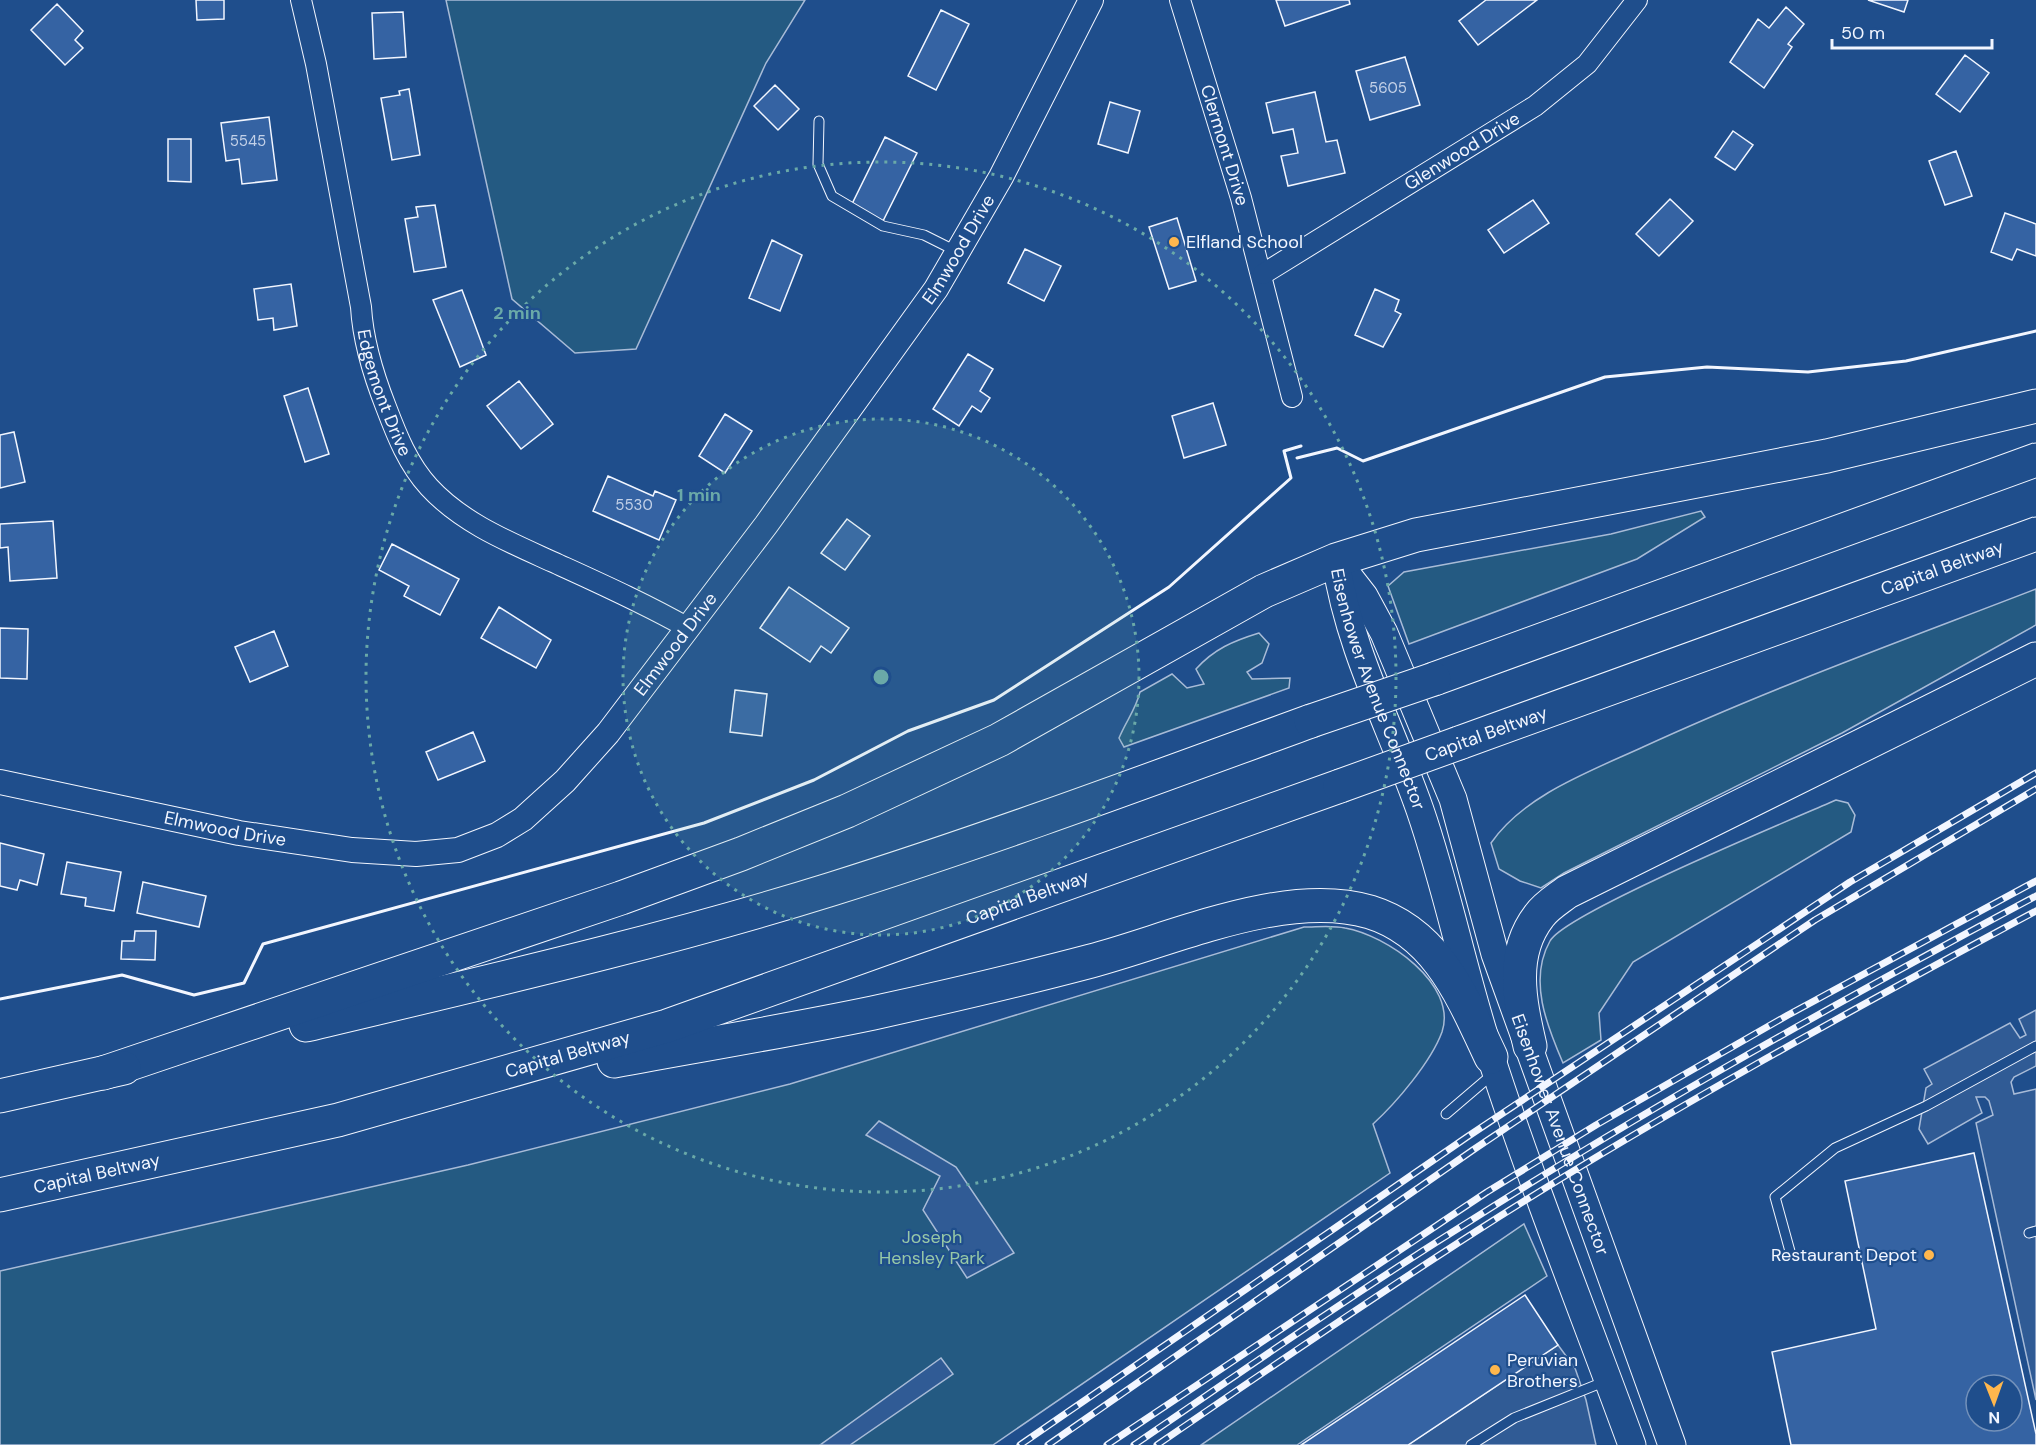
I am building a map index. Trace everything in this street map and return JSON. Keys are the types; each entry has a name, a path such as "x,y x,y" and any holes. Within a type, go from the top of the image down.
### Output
{"highway":[{"path":"103,1073 621,898 741,855 847,811 999,740 1264,591 1336,560 1416,535 1838,454 2036,406"},
{"path":"0,1096 563,964 821,892 997,834 1434,679 1768,555 2036,460"},
{"name":"Capital Beltway","path":"0,1194 231,1145 421,1098 667,1026 1460,743 2036,534"},
{"path":"1530,1046 1519,996 1521,953 1539,915 1567,892 2036,659"},
{"path":"421,1098 872,1013 1092,961 1221,923 1313,904 1339,904 1373,913 1425,944 1452,978 1493,1064"}],"main road":[{"name":"Eisenhower Avenue Connector","path":"1336,560 1364,596 1374,615 1423,723 1453,800 1495,954 1672,1445"},
{"name":"Eisenhower Avenue Connector","path":"1336,560 1342,603 1358,652 1419,809 1449,905 1493,1064 1632,1445"}],"street":[{"name":"Edgemont Drive","path":"301,0 323,98 361,307 360,323 377,383 400,445 412,465 428,486 466,519 512,543 649,606 688,628"},
{"name":"Elmwood Drive","path":"0,782 239,833 352,850 416,854 458,850 497,836 545,801 608,733 889,357 958,252 1001,177 1091,0"},
{"name":"Clermont Drive","path":"1180,0 1263,274 1292,397"},
{"name":"Glenwood Drive","path":"1263,274 1535,106 1587,64 1637,0"}],"lane":[{"path":"819,121 818,164 832,196 883,226 924,235 958,252"},
{"path":"1791,1255 1775,1197 1835,1148 1926,1106 2036,1046"},
{"path":"1446,1114 1493,1064"},
{"path":"1470,1445 1514,1418 1608,1381"}],"green space":[{"path":"446,0 805,0 766,63 636,349 575,353 512,299"},
{"path":"1701,511 1705,517 1637,559 1409,644 1388,586 1404,572 1611,534"},
{"path":"2036,589 2036,625 1842,733 1564,873 1541,888 1520,881 1499,869 1491,843 1521,811 1560,786 1691,725 1838,665"},
{"path":"1259,633 1269,644 1262,663 1247,672 1252,679 1290,678 1289,688 1124,747 1119,738 1140,692 1172,674 1187,688 1204,684 1196,669 1203,662 1224,646"},
{"path":"1836,800 1848,803 1855,815 1851,832 1633,962 1599,1013 1601,1040 1563,1063 1546,1018 1540,987 1540,971 1550,941 1565,928 1636,889"},
{"name":"Joseph Hensley Park","path":"1304,927 1340,927 1380,940 1415,965 1429,980 1439,996 1444,1014 1442,1032 1437,1044 1412,1081 1373,1124 1390,1173 993,1445 0,1445 0,1271 468,1165 790,1084"},
{"path":"1524,1224 1547,1276 1297,1445 1201,1445"}],"shaded area":[{"path":"2036,1010 2036,1066 2014,1077 2011,1082 2014,1094 2036,1089 2036,1400 1976,1123 1993,1115 1989,1101 1985,1097 1976,1097 1982,1113 1928,1144 1919,1129 1926,1088 1932,1084 1924,1069 2010,1023 2020,1038 2026,1035 2019,1019"},
{"path":"879,1121 956,1167 1014,1253 967,1278 923,1210 940,1176 866,1135"},
{"path":"1558,1345 1575,1368 1586,1400 1596,1445 1408,1445"},
{"path":"941,1358 953,1374 850,1445 820,1445"}],"building":[{"path":"196,0 224,0 224,19 197,20"},
{"path":"1276,0 1349,0 1350,4 1285,26"},
{"path":"1486,0 1537,0 1478,45 1459,21"},
{"path":"1868,0 1908,0 1904,12"},
{"path":"57,4 83,31 75,40 83,48 65,65 31,30"},
{"path":"1786,7 1804,24 1788,44 1792,47 1764,88 1730,62 1758,19 1769,28"},
{"path":"941,10 969,24 936,90 908,76"},
{"path":"403,12 406,57 374,59 372,13"},
{"path":"1965,55 1989,73 1960,112 1936,94"},
{"path":"1405,57 1420,105 1370,120 1356,71"},
{"path":"775,85 799,109 778,130 754,106"},
{"path":"409,89 420,155 392,160 381,98 400,95 399,91"},
{"path":"1315,92 1326,142 1337,140 1345,173 1288,186 1281,156 1298,153 1293,129 1273,133 1266,103"},
{"path":"1110,102 1140,111 1128,153 1098,144"},
{"path":"269,117 277,180 242,184 239,159 226,161 221,123"},
{"path":"1733,131 1753,145 1735,170 1715,157"},
{"path":"885,137 917,153 883,221 851,206"},
{"path":"168,139 191,139 191,182 168,181"},
{"path":"1956,151 1972,196 1945,205 1929,161"},
{"path":"1670,199 1693,221 1659,256 1636,234"},
{"path":"1533,200 1549,223 1504,253 1488,230"},
{"path":"435,205 446,267 414,272 405,219 418,217 416,207"},
{"path":"2005,213 2036,224 2036,256 2017,249 2012,260 1991,252"},
{"path":"1177,218 1196,281 1169,289 1149,227"},
{"path":"772,240 802,255 780,311 749,298"},
{"path":"1025,249 1061,266 1044,301 1008,283"},
{"path":"291,284 297,326 274,330 273,318 258,320 254,289"},
{"path":"1375,289 1399,300 1395,311 1401,314 1383,347 1355,335"},
{"path":"462,290 486,355 460,367 433,300"},
{"path":"968,354 993,369 980,391 990,398 981,412 972,406 959,426 933,409"},
{"path":"519,381 553,424 521,449 487,406"},
{"path":"308,388 329,454 305,462 284,396"},
{"path":"1213,403 1226,445 1184,458 1172,416"},
{"path":"725,414 752,431 725,473 699,456"},
{"path":"14,432 25,482 0,488 0,435"},
{"path":"608,476 653,496 655,491 676,500 659,540 593,511"},
{"path":"847,519 870,536 845,570 821,553"},
{"path":"53,521 57,578 10,581 8,547 0,548 0,524"},
{"path":"392,544 459,579 440,615 404,596 409,586 379,570"},
{"path":"789,587 849,628 831,653 821,646 810,662 760,628"},
{"path":"499,607 551,640 536,668 481,638"},
{"path":"0,628 28,629 27,679 0,678"},
{"path":"274,631 288,666 250,682 235,647"},
{"path":"735,690 767,694 762,736 730,732"},
{"path":"473,732 485,761 438,780 426,752"},
{"path":"0,843 44,854 37,885 20,880 17,890 0,886"},
{"path":"67,862 121,872 114,911 85,906 86,898 61,894"},
{"path":"143,882 206,896 199,927 137,913"},
{"path":"135,931 156,931 155,960 121,959 122,941 134,941"},
{"name":"Restaurant Depot","path":"1974,1153 2023,1373 1964,1373 1964,1433 2024,1433 2024,1380 2036,1434 2036,1445 1791,1445 1772,1352 1876,1329 1845,1181"},
{"path":"1525,1295 1558,1345 1408,1445 1301,1445"}],"railway":[{"path":"1020,1445 1467,1137 1850,882 2036,773"},
{"path":"1048,1445 1473,1150 1815,920 2036,789"},
{"path":"1107,1445 1487,1192 1596,1125 1788,1015 2036,881"},
{"path":"1134,1445 1427,1248 1609,1135 1750,1053 2036,896"},
{"path":"1157,1445 1395,1284 1613,1147 1752,1066 2036,911"}],"wall":[{"path":"1297,458 1337,448 1363,461 1605,377 1707,367 1808,372 1906,361 2036,331"},
{"path":"0,999 122,975 194,995 244,983 263,944 704,823 814,780 908,731 994,700 1169,587 1291,478 1284,451 1301,446"}],"place":[{"name":"Elfland School","path":"1174,242"},
{"name":"Restaurant Depot","path":"1929,1255"},
{"name":"Peruvian Brothers","path":"1495,1370"}]}
